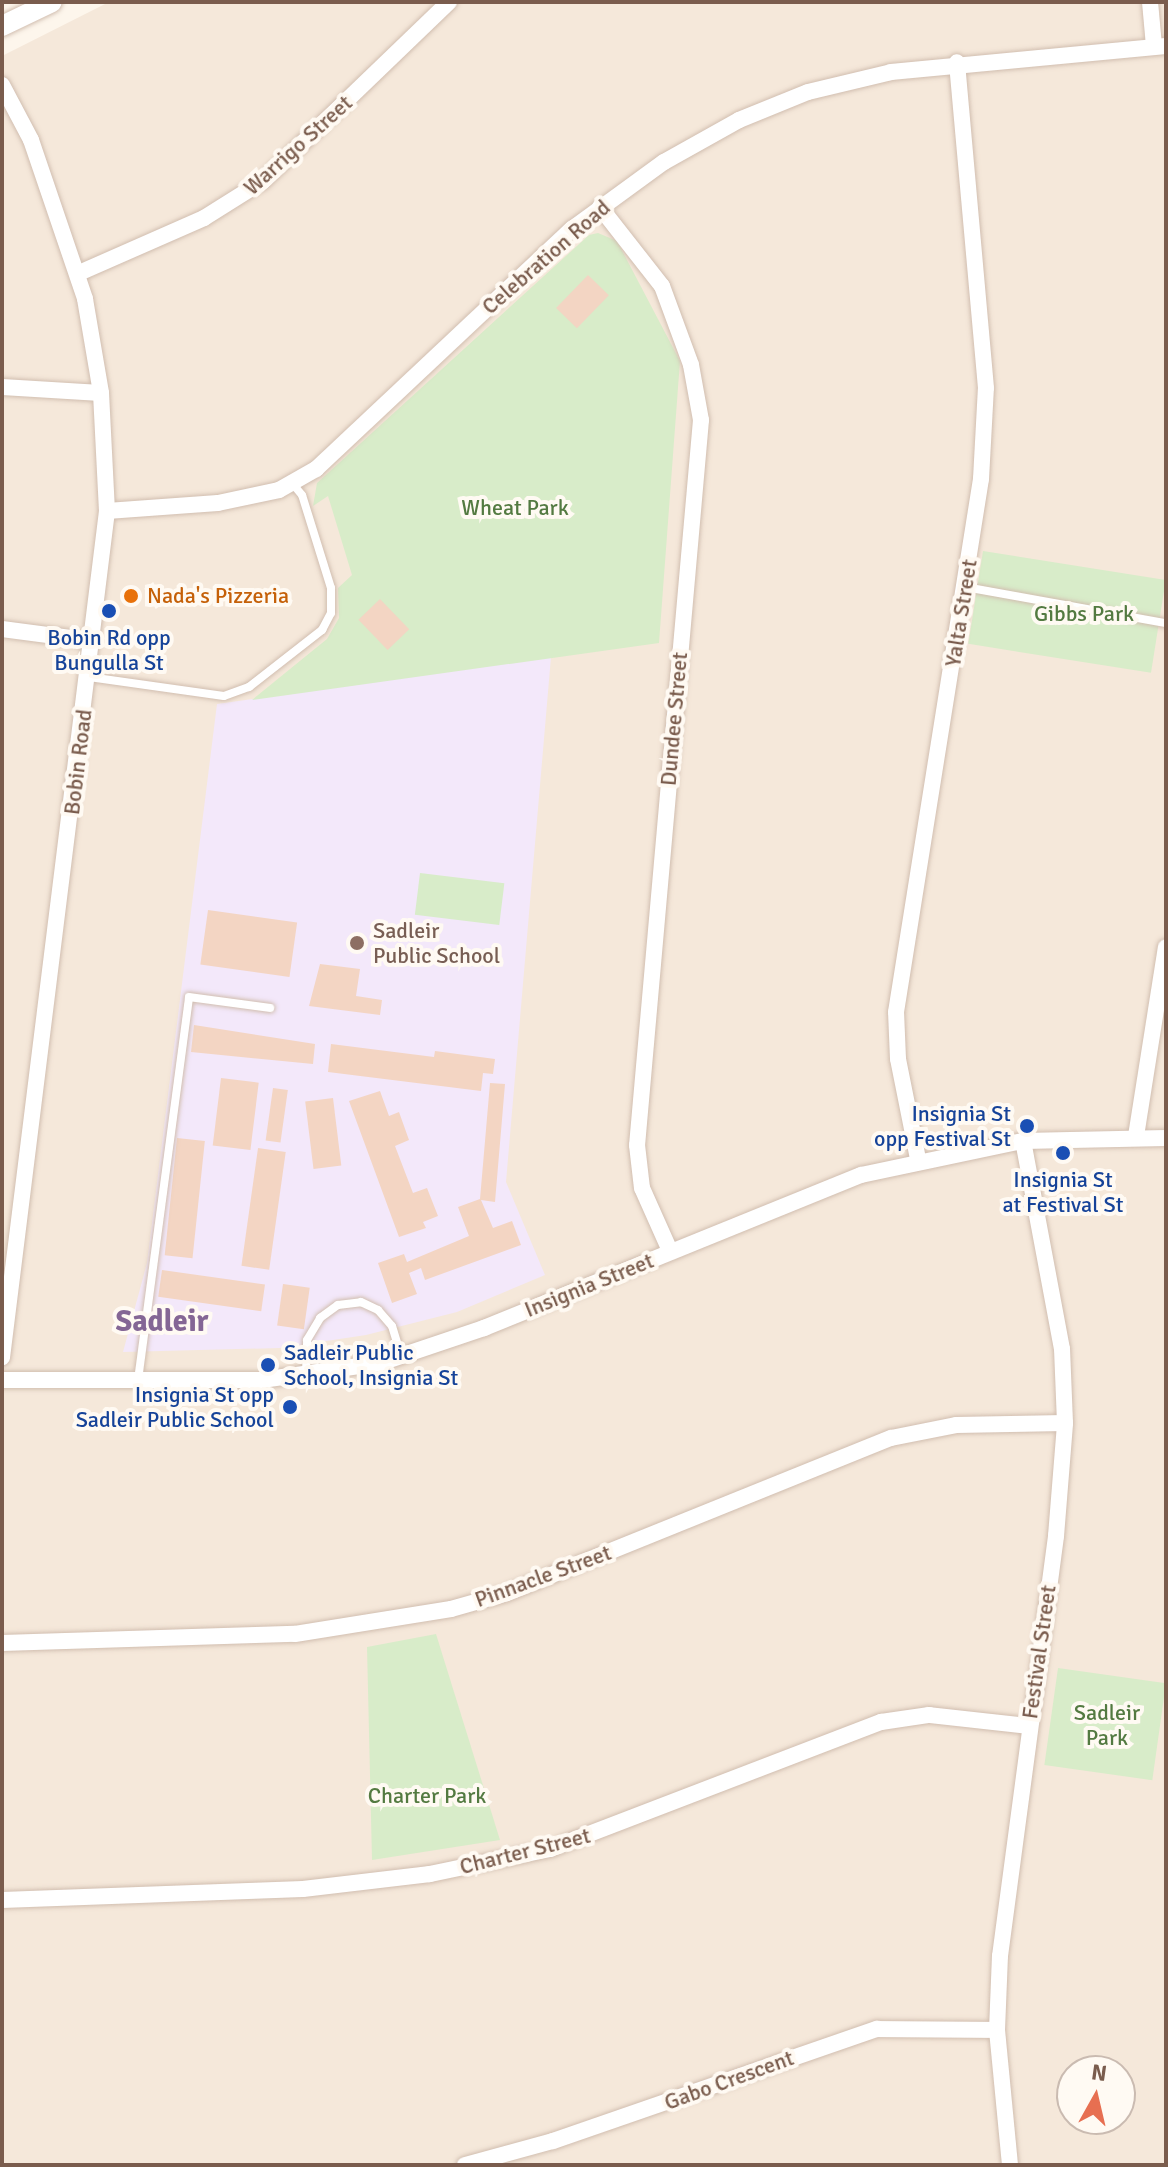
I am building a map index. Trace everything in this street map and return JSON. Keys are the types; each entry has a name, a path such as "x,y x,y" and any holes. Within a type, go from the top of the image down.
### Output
{"street":[{"path":"2,26 52,2"},
{"name":"Warrigo Street","path":"79,273 204,218 263,181 449,2"},
{"path":"1150,2 1160,46"},
{"name":"Celebration Road","path":"107,511 218,503 292,483 316,469 600,207 739,120 808,92 957,62 1160,46"},
{"name":"Yalta Street","path":"918,1159 898,1059 896,1012 981,479 986,388 957,62"},
{"name":"Bobin Road","path":"2,85 31,140 79,273 101,393 107,511 89,677 2,1358"},
{"name":"Dundee Street","path":"600,207 662,286 691,365 701,420 637,1145 642,1188 670,1251"},
{"path":"2,387 101,393"},
{"path":"2,629 93,641"},
{"path":"1136,1136 1166,947"},
{"name":"Insignia Street","path":"2,1380 306,1375 401,1356 861,1175 918,1159 1023,1141 1136,1136 1166,1138"},
{"name":"Festival Street","path":"1010,2165 997,2030 1000,1956 1028,1726 1056,1536 1065,1423 1062,1349 1023,1141"},
{"name":"Pinnacle Street","path":"2,1643 295,1634 451,1609 507,1593 891,1438 956,1425 1065,1423"},
{"name":"Charter Street","path":"2,1900 303,1889 430,1874 550,1849 881,1722 929,1715 1028,1726"},
{"name":"Gabo Crescent","path":"465,2165 553,2141 877,2029 923,2025 997,2030"}],"lane":[{"path":"89,677 224,696 249,687 322,630 331,613 331,588 302,495 292,483"},
{"path":"965,587 1166,623"},
{"path":"138,1380 189,997 270,1008"},
{"path":"306,1375 307,1340 320,1318 338,1305 361,1302 378,1310 392,1326 401,1356"}],"shaded area":[{"path":"109,2 1166,2 1166,2165 2,2165 2,56"},
{"name":"Sadleir Public School","path":"551,657 506,1182 545,1275 457,1312 366,1335 280,1348 123,1352 147,1263 217,704"}],"green space":[{"name":"Wheat Park","path":"598,233 617,241 680,361 659,643 252,700 327,639 339,618 338,588 352,575 328,496 313,506 317,483 589,235"},
{"name":"Gibbs Park","path":"983,551 1166,580 1151,673 968,644"},
{"path":"420,873 504,883 499,925 415,915"},
{"name":"Charter Park","path":"436,1634 500,1840 372,1860 367,1647"},
{"name":"Sadleir Park","path":"1058,1668 1166,1683 1152,1780 1044,1765"}],"building":[{"path":"588,275 609,295 577,328 556,308"},
{"path":"380,599 409,629 388,650 358,620"},
{"path":"208,910 297,923 289,977 200,964"},
{"path":"320,964 360,969 356,996 382,1000 380,1015 309,1006"},
{"path":"194,1025 315,1044 313,1064 191,1052"},
{"path":"331,1044 434,1057 435,1051 495,1059 493,1074 483,1073 481,1091 328,1072"},
{"path":"221,1078 259,1083 250,1150 213,1145"},
{"path":"490,1083 505,1084 495,1202 481,1200 493,1228 512,1221 521,1245 425,1280 421,1268 409,1273 417,1294 392,1303 378,1263 404,1254 407,1262 469,1236 458,1207 480,1199"},
{"path":"273,1088 288,1090 280,1143 266,1140"},
{"path":"380,1091 389,1116 399,1112 409,1140 395,1146 413,1193 427,1188 438,1216 423,1222 426,1228 399,1237 349,1101"},
{"path":"333,1098 341,1165 313,1169 305,1101"},
{"path":"177,1138 205,1141 193,1258 165,1255"},
{"path":"258,1148 286,1152 269,1270 241,1266"},
{"path":"162,1270 265,1284 261,1311 158,1297"},
{"path":"283,1284 310,1288 304,1329 277,1326"}],"place":[{"name":"Nada's Pizzeria","path":"131,596"},
{"name":"Bobin Rd opp Bungulla St","path":"109,611"},
{"name":"Sadleir Public School","path":"357,943"},
{"name":"Insignia St opp Festival St","path":"1027,1126"},
{"name":"Insignia St at Festival St","path":"1063,1153"},
{"name":"Sadleir Public School, Insignia St","path":"268,1365"},
{"name":"Insignia St opp Sadleir Public School","path":"290,1407"}],"district":[{"name":"Sadleir","path":"162,1322"}]}
